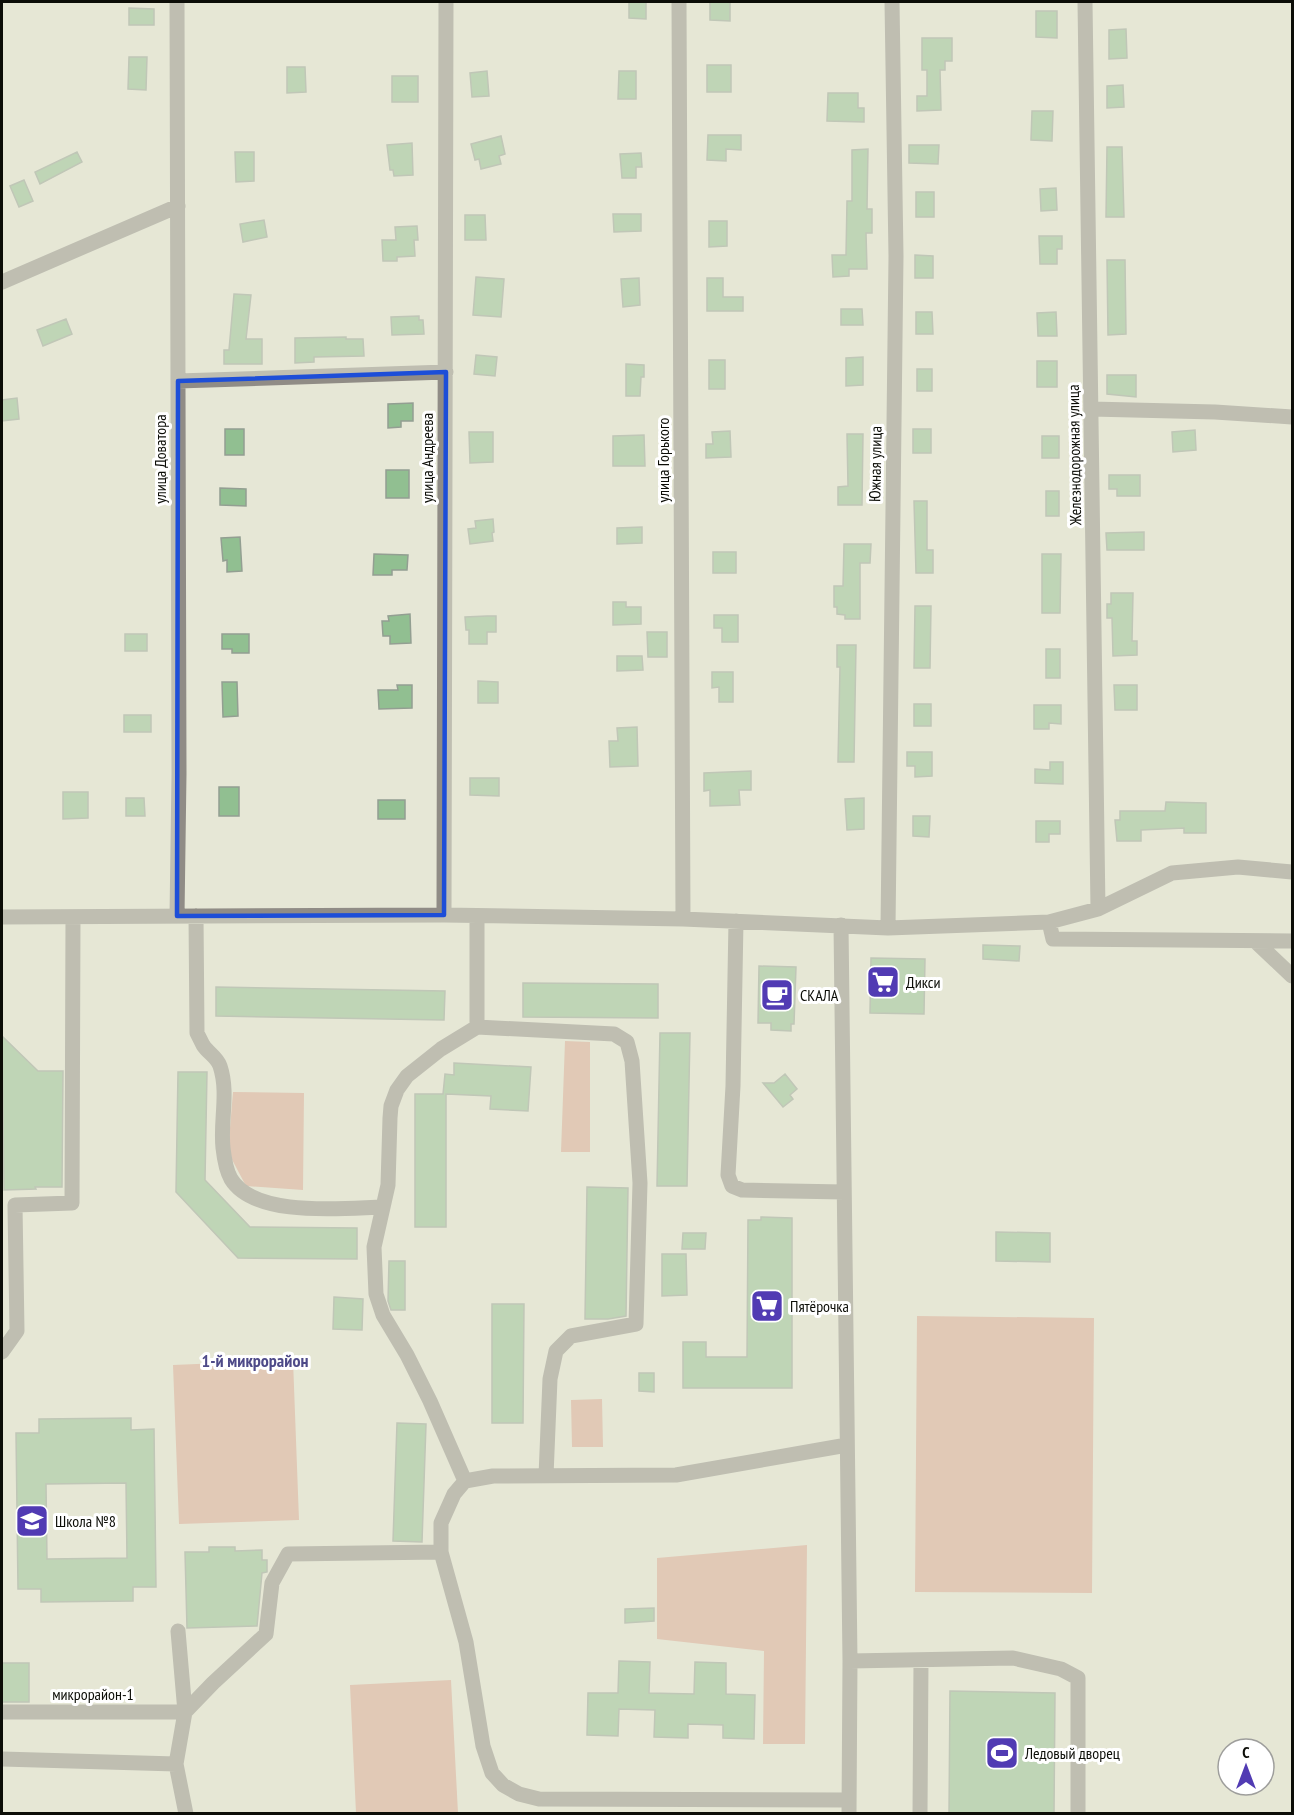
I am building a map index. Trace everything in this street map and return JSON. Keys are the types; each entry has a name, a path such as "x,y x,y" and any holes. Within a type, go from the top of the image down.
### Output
{"street":[{"name":"улица Доватора","path":"177,2 180,774 177,916"},
{"name":"улица Андреева","path":"444,915 446,2"},
{"name":"улица Горького","path":"679,2 683,919"},
{"name":"Южная улица","path":"888,928 896,256 892,2"},
{"name":"Железнодорожная улица","path":"1085,2 1098,909"},
{"path":"2,282 178,206"},
{"path":"178,381 446,372"},
{"path":"1091,409 1215,412 1293,417"},
{"path":"2,918 444,915 683,919 888,928 1048,922 1098,909 1172,873 1238,867 1293,872"},
{"path":"196,916 197,1033 204,1047 212,1053 219,1064 223,1081 223,1147 230,1178 244,1193 259,1200 287,1206 383,1207"},
{"path":"477,916 477,1027"},
{"path":"2,1352 17,1331 15,1205 72,1203 72,917"},
{"path":"736,921 733,1086 728,1175 732,1186 742,1190 844,1192"},
{"path":"1048,922 1053,939 1293,940"},
{"path":"841,925 850,1661 849,1807 551,1806 539,1799 519,1794 503,1785 492,1773 483,1746 466,1642 441,1552 441,1522 454,1494 465,1482 493,1476 676,1475 847,1445"},
{"path":"1255,941 1293,976"},
{"path":"465,1482 430,1401 383,1316 376,1293 374,1247 388,1185 391,1106 396,1090 406,1076 441,1049 477,1027 614,1034 627,1042 632,1061 640,1183 636,1324 571,1336 556,1351 550,1379 546,1476"},
{"path":"185,1712 266,1634 272,1583 288,1554 441,1552"},
{"path":"178,1631 185,1712 176,1764 186,1814"},
{"path":"850,1661 1013,1659 1061,1669 1078,1678 1078,1814"},
{"path":"920,1814 921,1661"},
{"name":"микрорайон-1","path":"2,1712 185,1712"},
{"path":"2,1759 176,1764"}],"highlighted area":[{"path":"446,372 444,915 177,916 178,381"}],"shaded area":[{"path":"565,1041 590,1042 590,1152 561,1152"},
{"path":"233,1092 304,1093 303,1190 246,1186 228,1152"},
{"path":"917,1316 1094,1318 1092,1593 915,1592"},
{"path":"293,1360 299,1520 179,1524 173,1365"},
{"path":"602,1399 603,1447 572,1447 571,1400"},
{"path":"807,1545 805,1744 763,1744 764,1651 657,1639 657,1558"},
{"path":"451,1680 458,1813 356,1813 350,1685"}],"building":[{"path":"629,2 646,2 646,19 629,18"},
{"path":"710,2 730,2 730,21 710,20"},
{"path":"129,8 154,9 154,25 129,25"},
{"path":"1036,11 1057,11 1057,38 1036,37"},
{"path":"1126,29 1127,58 1109,59 1109,30"},
{"path":"922,38 952,38 952,61 945,61 945,70 940,70 941,110 917,111 917,96 927,96 927,70 922,70"},
{"path":"129,57 147,57 146,90 128,89"},
{"path":"707,65 731,65 731,92 707,92"},
{"path":"287,67 305,67 306,92 287,93"},
{"path":"487,71 489,96 472,97 470,73"},
{"path":"619,71 636,71 636,99 618,99"},
{"path":"392,76 418,76 418,102 392,102"},
{"path":"1123,85 1124,107 1107,108 1107,86"},
{"path":"828,93 858,93 858,108 864,108 864,122 827,121"},
{"path":"1032,111 1053,111 1052,141 1031,140"},
{"path":"708,135 741,135 741,150 726,149 726,161 707,160"},
{"path":"501,136 505,154 499,156 501,164 481,169 479,159 475,160 471,144"},
{"path":"412,143 413,175 394,176 393,170 390,170 387,145"},
{"path":"909,145 939,145 938,164 909,163"},
{"path":"1107,147 1122,147 1124,217 1106,217"},
{"path":"868,149 867,209 872,209 872,233 866,233 867,269 849,269 849,276 833,277 832,255 846,255 847,201 852,201 852,150"},
{"path":"77,152 82,162 40,184 35,172"},
{"path":"235,152 254,152 254,181 236,182"},
{"path":"641,153 642,167 636,167 636,178 622,178 620,154"},
{"path":"24,180 33,201 19,207 10,186"},
{"path":"1056,188 1057,210 1041,211 1040,189"},
{"path":"916,192 934,192 934,217 916,217"},
{"path":"613,214 641,214 641,231 614,232"},
{"path":"465,215 485,215 486,240 465,240"},
{"path":"264,220 267,237 243,242 240,224"},
{"path":"709,221 727,221 727,246 709,247"},
{"path":"417,226 418,240 414,240 415,256 397,257 397,261 383,261 382,240 396,240 395,227"},
{"path":"1039,236 1062,236 1062,249 1057,249 1057,264 1040,264"},
{"path":"915,255 933,256 933,278 915,278"},
{"path":"1107,260 1125,260 1126,334 1108,335"},
{"path":"476,277 504,279 501,317 473,315"},
{"path":"639,278 640,305 623,307 621,279"},
{"path":"707,278 723,278 723,297 743,297 743,311 707,311"},
{"path":"234,294 251,295 246,339 262,339 262,364 224,364 224,350 229,350"},
{"path":"841,309 862,309 863,325 841,325"},
{"path":"916,312 932,312 933,334 916,334"},
{"path":"1056,312 1057,336 1038,336 1037,313"},
{"path":"419,316 419,320 423,320 424,334 392,335 391,317"},
{"path":"66,319 72,334 43,346 37,330"},
{"path":"346,337 346,339 363,339 364,356 314,357 314,362 295,363 295,338"},
{"path":"476,355 497,357 495,376 474,374"},
{"path":"863,357 863,385 846,386 846,358"},
{"path":"709,360 725,360 725,389 709,389"},
{"path":"1037,361 1057,361 1057,387 1037,387"},
{"path":"626,364 644,365 640,396 626,396"},
{"path":"917,369 932,369 932,391 917,391"},
{"path":"1107,375 1136,375 1136,397 1107,394"},
{"path":"17,398 19,419 2,421 2,400"},
{"path":"413,403 413,421 401,421 401,427 388,428 388,404"},
{"path":"225,429 244,429 244,455 225,455"},
{"path":"913,429 931,429 931,453 913,453"},
{"path":"1195,430 1196,450 1173,452 1172,432"},
{"path":"730,431 731,457 706,458 706,444 713,444 712,432"},
{"path":"469,432 493,432 493,462 470,463"},
{"path":"847,434 863,434 862,505 838,505 838,487 848,486"},
{"path":"644,435 645,466 613,466 613,436"},
{"path":"1042,436 1059,436 1059,458 1042,458"},
{"path":"386,470 409,470 409,498 386,498"},
{"path":"1109,475 1140,475 1140,496 1117,496 1117,489 1109,489"},
{"path":"220,488 246,489 246,506 220,505"},
{"path":"1046,491 1059,491 1059,516 1046,516"},
{"path":"914,501 927,501 927,550 933,550 933,573 916,573"},
{"path":"493,519 493,541 470,544 468,529 476,528 475,521"},
{"path":"642,527 642,543 617,544 617,528"},
{"path":"1144,532 1144,550 1107,550 1106,533"},
{"path":"240,537 242,571 227,572 227,560 223,561 221,538"},
{"path":"844,544 871,544 870,563 860,563 860,619 845,619 845,615 837,614 837,607 834,607 834,586 843,586"},
{"path":"713,552 736,552 736,573 713,573"},
{"path":"374,554 408,555 407,570 392,570 392,575 373,575"},
{"path":"1042,554 1061,554 1060,613 1042,613"},
{"path":"1111,593 1133,593 1132,641 1137,641 1137,655 1113,656 1112,618 1107,618 1107,604 1111,604"},
{"path":"613,602 626,602 626,607 641,607 641,624 613,625"},
{"path":"915,606 931,606 930,668 914,668"},
{"path":"410,614 411,643 390,644 390,636 383,636 382,621 389,621 388,616"},
{"path":"714,615 738,615 738,642 722,642 722,628 714,628"},
{"path":"496,616 496,632 487,632 487,644 469,644 469,630 466,630 465,617"},
{"path":"647,632 667,632 667,657 648,657"},
{"path":"125,634 147,634 147,651 125,651"},
{"path":"222,634 249,634 249,653 232,653 232,649 222,649"},
{"path":"837,645 856,645 854,762 838,762 840,667 837,667"},
{"path":"1046,649 1060,649 1060,678 1046,678"},
{"path":"617,656 642,656 643,670 617,671"},
{"path":"712,672 733,672 733,702 719,702 719,687 712,688"},
{"path":"478,681 498,682 498,703 478,703"},
{"path":"222,682 237,682 238,716 223,717"},
{"path":"397,685 412,685 412,708 379,709 378,690 398,690"},
{"path":"1114,685 1137,685 1137,710 1115,710"},
{"path":"914,704 931,704 931,726 914,726"},
{"path":"1034,705 1061,705 1061,724 1049,723 1049,729 1034,729"},
{"path":"124,715 151,715 151,732 124,732"},
{"path":"637,727 638,766 610,767 609,741 618,741 617,728"},
{"path":"907,752 932,752 932,776 915,777 915,766 907,766"},
{"path":"1050,762 1063,762 1063,784 1035,783 1035,769 1050,770"},
{"path":"751,771 751,790 739,790 740,805 710,806 710,790 704,791 704,773"},
{"path":"470,778 499,778 499,796 470,795"},
{"path":"219,787 239,787 239,816 219,816"},
{"path":"63,792 88,792 88,818 63,819"},
{"path":"126,798 144,798 145,816 126,816"},
{"path":"864,798 864,829 847,830 845,799"},
{"path":"378,800 405,800 405,819 378,819"},
{"path":"1166,802 1206,803 1206,833 1184,833 1184,828 1141,830 1141,841 1117,841 1115,820 1120,820 1120,811 1165,811"},
{"path":"913,816 930,816 929,837 913,836"},
{"path":"1036,821 1060,821 1060,834 1049,834 1049,842 1036,842"},
{"path":"983,945 1020,946 1019,961 983,959"},
{"path":"871,958 925,959 924,1014 870,1013"},
{"name":"СКАЛА","path":"759,966 796,967 794,1024 791,1024 791,1031 771,1030 771,1023 758,1023"},
{"path":"523,983 658,984 658,1018 523,1017"},
{"path":"216,987 445,991 444,1020 216,1016"},
{"path":"660,1033 690,1033 687,1186 657,1186"},
{"path":"2,1036 38,1071 63,1071 62,1187 4,1190"},
{"path":"454,1063 531,1067 528,1111 490,1109 491,1096 446,1094 446,1227 415,1227 415,1094 443,1094 445,1074 454,1075"},
{"path":"178,1072 207,1072 205,1180 250,1227 357,1228 357,1259 238,1258 176,1192"},
{"path":"785,1074 797,1089 790,1095 793,1099 783,1107 763,1083 774,1083"},
{"path":"587,1187 628,1188 626,1316 585,1319"},
{"path":"761,1217 792,1218 792,1388 683,1388 683,1342 706,1342 706,1357 747,1357 748,1220 761,1220"},
{"path":"996,1232 1050,1233 1050,1262 996,1261"},
{"path":"683,1233 706,1233 705,1249 682,1249"},
{"path":"662,1254 686,1254 687,1295 662,1296"},
{"path":"389,1261 405,1261 405,1310 391,1310 388,1301"},
{"path":"334,1297 363,1299 362,1330 333,1329"},
{"path":"492,1304 524,1304 523,1423 492,1423"},
{"path":"639,1373 654,1373 654,1392 639,1391"},
{"name":"Школа №8","path":"131,1418 131,1430 154,1429 156,1587 133,1587 133,1601 41,1602 41,1589 18,1589 16,1433 39,1433 39,1419","holes":["126,1483 127,1558 47,1559 46,1484"]},
{"path":"397,1423 426,1424 422,1542 393,1541"},
{"path":"209,1547 235,1547 235,1551 262,1550 262,1560 267,1560 267,1572 262,1573 257,1626 187,1628 185,1552 209,1552"},
{"path":"654,1608 654,1621 625,1623 625,1609"},
{"path":"619,1661 650,1662 649,1693 694,1694 695,1662 726,1663 726,1694 755,1695 754,1739 723,1738 723,1725 688,1724 688,1738 654,1737 655,1710 619,1709 618,1736 587,1735 588,1693 618,1693"},
{"path":"2,1663 29,1663 29,1702 2,1702"},
{"name":"Ледовый дворец","path":"950,1691 1055,1693 1054,1814 949,1814"}],"place":[{"name":"Дикси","path":"883,982"},
{"name":"СКАЛА","path":"777,995"},
{"name":"Пятёрочка","path":"767,1306"},
{"name":"Школа №8","path":"32,1521"},
{"name":"Ледовый дворец","path":"1002,1753"}],"district":[{"name":"1-й микрорайон","path":"255,1361"}]}
